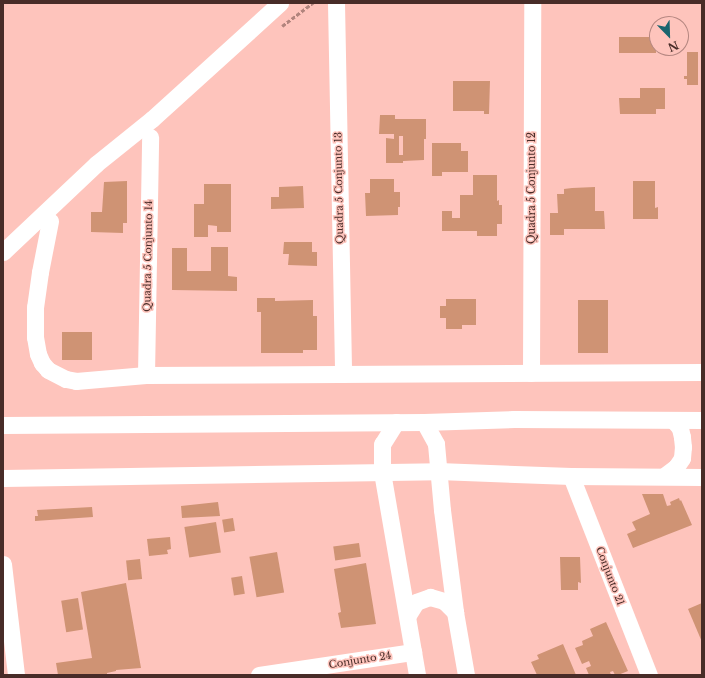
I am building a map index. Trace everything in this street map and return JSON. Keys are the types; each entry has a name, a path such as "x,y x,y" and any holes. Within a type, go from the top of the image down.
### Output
{"street":[{"path":"3,252 96,164 152,119 280,3"},
{"name":"Quadra 5 Conjunto 13","path":"336,3 343,374"},
{"name":"Quadra 5 Conjunto 12","path":"531,373 532,3"},
{"name":"Quadra 5 Conjunto 14","path":"146,375 150,137"},
{"path":"50,221 40,272 36,307 35,337 38,354 42,363 48,370 57,376 76,381 146,375 702,372"},
{"path":"3,425 424,422 514,419 702,420"},
{"path":"664,476 676,467 682,458 682,437 680,428 674,421"},
{"path":"396,422 382,444 382,472 408,615 417,675"},
{"path":"424,422 436,444 455,612 466,675"},
{"path":"3,478 382,472 571,476 702,476"},
{"name":"Conjunto 21","path":"571,476 649,675"},
{"path":"3,564 16,675"},
{"path":"408,615 416,602 430,597 444,601 455,612"},
{"name":"Conjunto 24","path":"259,675 413,652"}],"building":[{"path":"619,37 649,37 649,53 619,53"},
{"path":"689,52 698,52 698,85 687,85 687,79 684,79 684,76 687,76 687,56 689,56"},
{"path":"453,81 490,81 489,114 484,114 484,111 453,111"},
{"path":"640,88 665,88 665,109 656,109 656,114 620,114 619,98 640,98"},
{"path":"380,115 395,115 395,119 426,119 424,160 403,161 403,163 386,163 386,138 394,139 394,134 379,134","holes":["399,136 403,136 403,155 399,155"]},
{"path":"432,143 461,143 461,151 468,151 468,172 442,172 442,176 432,176"},
{"path":"473,175 497,175 497,201 499,200 499,205 502,205 502,224 497,224 497,236 477,236 477,231 442,231 442,211 452,211 452,218 460,218 460,195 473,195"},
{"path":"370,179 394,179 394,192 400,192 400,207 398,207 398,215 366,216 365,193 370,193"},
{"path":"127,181 127,223 123,223 123,233 91,232 91,212 102,212 104,182"},
{"path":"633,181 655,181 655,208 658,207 658,219 633,219"},
{"path":"204,184 231,184 231,232 217,232 217,226 208,225 208,237 194,237 194,204 204,204"},
{"path":"303,186 304,208 271,209 271,197 279,197 279,187"},
{"path":"595,187 595,211 604,211 605,229 564,229 564,235 550,235 550,213 558,213 557,194 564,194 564,189"},
{"path":"284,242 312,242 312,252 317,252 317,266 288,265 289,254 283,254"},
{"path":"211,247 228,247 228,276 237,277 237,291 172,290 172,248 187,248 187,271 211,271"},
{"path":"257,298 275,298 275,301 313,300 313,316 317,316 317,350 303,350 303,353 261,353 261,312 257,312"},
{"path":"446,299 476,299 476,325 462,325 462,329 446,329 446,318 440,318 440,306 446,306"},
{"path":"578,300 608,300 608,353 578,353"},
{"path":"62,332 92,332 92,360 62,360"},
{"path":"642,494 663,494 667,506 671,505 670,502 679,498 692,525 633,548 627,534 636,530 632,522 650,514"},
{"path":"218,502 220,516 182,518 181,506"},
{"path":"92,507 93,517 35,521 35,516 38,516 37,510"},
{"path":"233,518 235,531 224,533 222,520"},
{"path":"216,522 221,553 189,558 184,527"},
{"path":"170,537 171,549 167,550 168,554 149,556 147,539"},
{"path":"359,543 361,557 335,560 333,547"},
{"path":"277,552 284,592 257,597 249,557"},
{"path":"560,557 580,557 581,583 578,582 578,590 561,590"},
{"path":"140,559 142,579 128,580 126,560"},
{"path":"366,563 376,624 341,628 338,613 341,612 334,569"},
{"path":"242,576 245,594 234,595 231,578"},
{"path":"126,583 141,668 116,670 107,673 107,675 58,675 56,663 92,658 81,592"},
{"path":"78,598 83,630 66,632 61,601"},
{"path":"702,603 702,642 688,609"},
{"path":"606,622 628,671 618,675 615,675 613,671 610,672 611,675 589,675 586,668 591,666 589,661 582,664 575,648 583,645 582,641 593,636 590,629"},
{"path":"563,644 576,675 537,675 531,662 539,659 537,655"}]}
